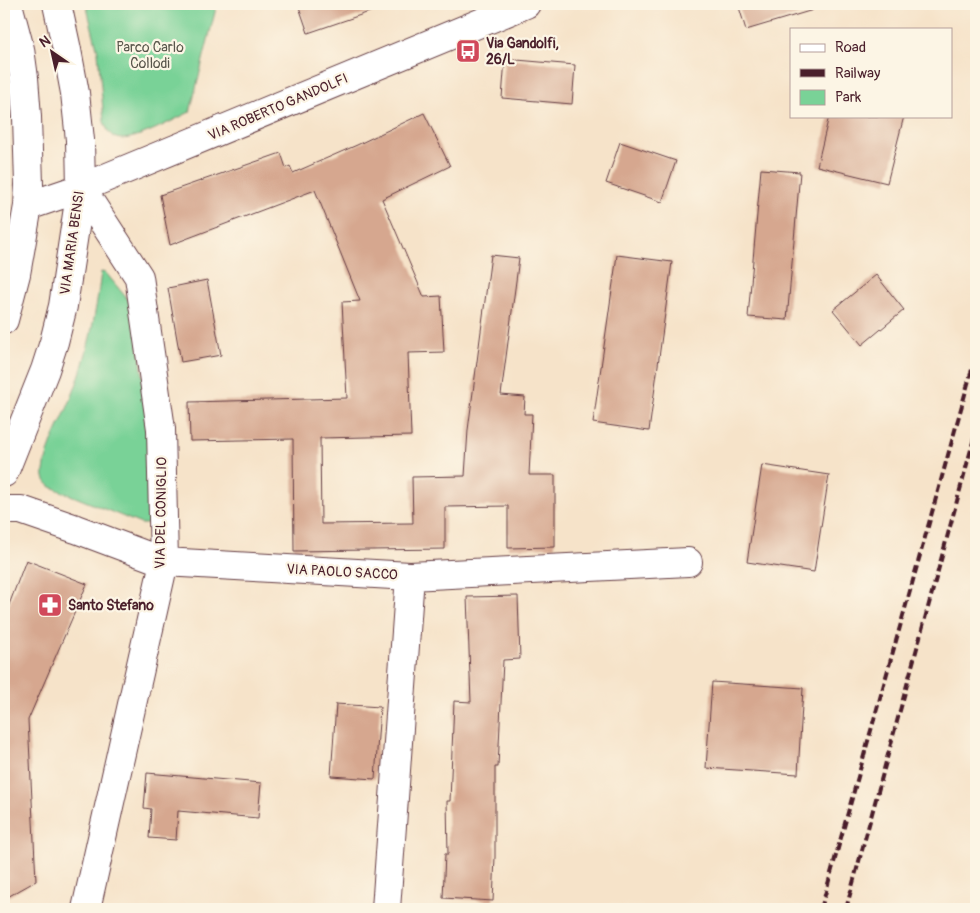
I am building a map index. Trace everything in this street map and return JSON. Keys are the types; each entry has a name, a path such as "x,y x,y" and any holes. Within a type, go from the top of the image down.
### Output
{"street":[{"path":"4,320 16,274 28,206 29,157 24,78 20,50 8,4"},
{"name":"VIA MARIA BENSI","path":"4,473 45,370 54,342 63,306 81,188 80,140 75,93 57,4"},
{"name":"VIA ROBERTO GANDOLFI","path":"28,206 81,188 526,4"},
{"name":"VIA DEL CONIGLIO","path":"81,188 139,277 161,429 164,562 86,909"},
{"name":"VIA PAOLO SACCO","path":"4,510 20,510 164,562 410,576 688,562"},
{"path":"386,909 410,576"}],"green space":[{"name":"Parco Carlo Collodi","path":"86,4 217,4 190,112 153,130 132,137 116,138 109,132 104,122 98,52"},
{"path":"101,272 106,273 134,307 149,424 153,519 148,524 141,524 51,487 44,478 48,452 77,384 86,353 94,321"}],"building":[{"path":"298,4 380,4 381,8 308,33"},
{"path":"738,4 812,4 813,10 746,30"},
{"path":"505,59 575,65 572,104 502,98"},
{"path":"424,113 450,166 382,199 424,297 441,296 444,352 408,353 411,436 320,438 321,524 413,523 412,477 465,476 468,430 491,255 519,258 501,395 525,397 524,414 532,414 529,475 555,475 555,547 508,548 508,506 445,507 445,549 294,551 293,439 190,441 189,402 347,398 342,302 360,301 315,190 170,245 160,195 281,153 286,168 290,166 293,173"},
{"path":"829,118 903,118 887,183 817,166"},
{"path":"620,142 676,161 662,202 606,183"},
{"path":"761,169 800,172 787,320 748,317"},
{"path":"617,255 672,262 649,431 593,423"},
{"path":"876,275 904,310 862,345 833,310"},
{"path":"207,280 221,355 181,362 168,288"},
{"path":"762,465 829,475 814,572 747,562"},
{"path":"26,560 87,584 28,720 36,881 4,899 4,618"},
{"path":"518,596 520,659 503,660 498,767 495,767 493,901 443,898 445,854 448,854 447,801 450,801 454,701 471,702 467,597"},
{"path":"712,682 803,688 798,774 706,768"},
{"path":"336,704 380,707 375,779 331,776"},
{"path":"147,773 261,783 258,818 178,811 176,840 149,838 151,809 144,808"}],"railway":[{"path":"821,909 976,355"},
{"path":"846,909 976,431"}],"place":[{"name":"Via Gandolfi, 26/L","path":"468,51"},
{"name":"Santo Stefano","path":"50,605"}]}
